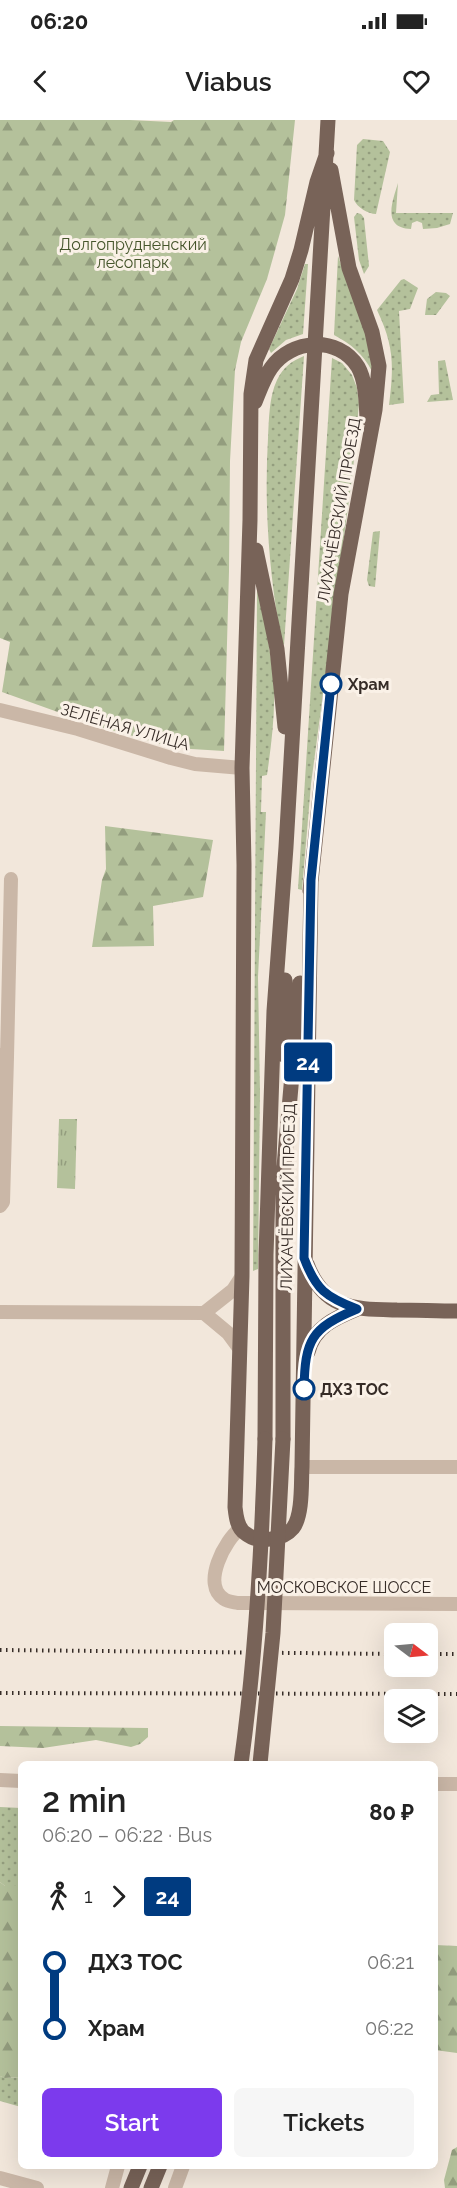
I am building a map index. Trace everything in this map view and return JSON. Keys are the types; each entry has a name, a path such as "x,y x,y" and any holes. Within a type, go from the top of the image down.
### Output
{"main road":[{"name":"ЛИХАЧЁВСКИЙ ПРОЕЗД","path":"242,1761 255,1632 263,1500 266,1255 273,1022 286,847 328,120"},
{"name":"ЛИХАЧЁВСКИЙ ПРОЕЗД","path":"250,520 251,413 256,360 292,279 302,250 317,182 327,153"},
{"name":"ЛИХАЧЁВСКИЙ ПРОЕЗД","path":"283,1178 296,1023 341,594 378,388 379,366 377,348 349,268 327,153"},
{"path":"251,413 271,367 282,356 295,348 316,344 327,345 338,350 358,367 366,401 368,445"},
{"path":"250,520 277,649 290,769"},
{"path":"250,520 242,768 244,865 242,1276 235,1507 236,1519 241,1528 254,1538 274,1539 284,1536 294,1526 299,1511 304,1370 309,1347 323,1326 357,1309"},
{"name":"ЛИХАЧЁВСКИЙ ПРОЕЗД","path":"260,1761 273,1633 283,1439 282,1253 286,847"},
{"name":"ЛИХАЧЁВСКИЙ ПРОЕЗД","path":"304,1370 311,880"},
{"path":"304,1258 311,1276 325,1294 357,1309 457,1311"},
{"path":"131,2188 139,2169"},
{"path":"151,2188 159,2169"}],"street":[{"name":"ЗЕЛЁНАЯ УЛИЦА","path":"0,710 78,729 195,764 242,768"},
{"path":"0,1206 3,1202 3,1056 11,879"},
{"path":"0,1312 204,1313 233,1290 242,1276"},
{"path":"204,1313 228,1333 239,1348"},
{"path":"302,1467 457,1467"},
{"name":"МОСКОВСКОЕ ШОССЕ","path":"241,1528 225,1543 219,1556 216,1586 219,1595 224,1600 293,1604 457,1604"},
{"path":"0,1780 18,1781"},
{"path":"438,1784 457,1784"},
{"path":"112,2188 117,2169"},
{"path":"175,2188 182,2169"},
{"path":"0,2178 37,2188"}],"green space":[{"name":"Долгопрудненский лесопарк","path":"0,120 171,122 174,120 295,120 285,215 267,279 241,342 235,370 230,461 224,751 175,748 94,725 2,692 10,642 0,638"},
{"path":"363,139 383,141 390,152 376,214 363,210 354,200 357,145"},
{"path":"398,183 396,213 453,213 450,224 423,229 422,223 417,221 412,223 411,229 396,224 391,212"},
{"path":"357,213 364,218 369,266 364,274 359,260 354,217"},
{"path":"338,256 372,350 372,371 356,350 334,335"},
{"path":"305,264 308,264 303,334 286,340 271,353 269,349 297,289"},
{"path":"404,279 418,288 410,309 399,311 404,403 389,405 392,378 390,345 377,310"},
{"path":"436,292 450,296 436,315 425,315 427,299"},
{"path":"304,356 284,645 278,617 269,541 267,464 269,416 272,394 279,375 288,365"},
{"path":"332,358 342,363 352,375 359,403 353,470 311,784 302,890 298,889"},
{"path":"445,360 453,400 427,402 431,395 439,394 438,361"},
{"path":"380,531 375,587 369,586 367,580 373,532"},
{"path":"257,591 270,652 274,699 267,775 262,776 261,812 266,812 258,977 260,1092 258,1269 253,1271"},
{"path":"105,826 213,840 203,897 153,906 154,946 92,947 102,880 106,869"},
{"path":"59,1119 77,1119 75,1189 57,1188"},
{"path":"0,1726 148,1728 148,1737 140,1744 131,1747 96,1740 43,1748 0,1746"},
{"path":"0,1807 18,1808 18,1886 5,1886 0,1882"},
{"path":"0,1882 5,1886 18,1886 18,2077 0,2076"},
{"path":"438,1945 457,1946 457,2053 438,2050"},
{"path":"0,2076 18,2077 18,2106 0,2101"},
{"path":"457,2147 457,2188 445,2188 444,2180 452,2150"}],"railway":[{"path":"0,1650 384,1654"},
{"path":"438,1654 457,1654"},
{"path":"0,1693 457,1694"}],"bus line":[{"name":"24","path":"304,1389 304,1370 309,1347 315,1335 323,1326 357,1309 325,1294 311,1276 304,1258 311,880 331,684"}],"place":[{"name":"Храм","path":"331,684"},
{"name":"ДХЗ ТОС","path":"304,1389"}]}
